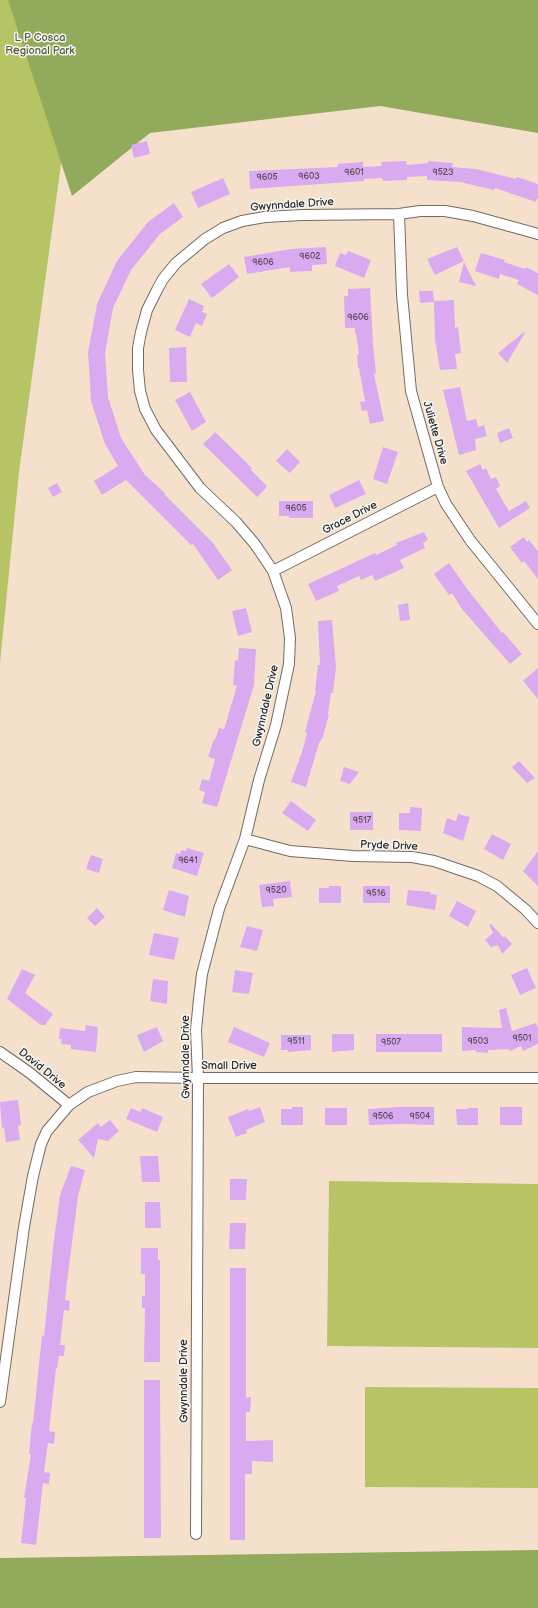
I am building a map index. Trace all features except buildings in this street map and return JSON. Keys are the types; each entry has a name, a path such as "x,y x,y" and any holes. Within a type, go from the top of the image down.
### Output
{"street":[{"name":"Gwynndale Drive","path":"196,1534 198,1078 196,1030 202,974 219,909 244,839 276,724 289,664 289,622 286,608 272,571 254,543 236,522 200,488 156,430 145,409 140,391 138,356 141,332 147,310 163,278 176,263 205,239 223,228 242,221 265,217 344,214 399,214 420,211 445,211 480,217 538,234"},
{"name":"Juliette Drive","path":"399,214 402,295 411,391 438,487 446,504 470,540 538,624"},
{"name":"Grace Drive","path":"272,571 438,487"},
{"name":"Pryde Drive","path":"244,839 290,851 353,856 412,857 453,867 478,876 497,886 526,910 538,923"},
{"name":"David Drive","path":"0,1052 30,1072 68,1105"},
{"name":"Small Drive","path":"0,1402 24,1227 33,1176 41,1144 47,1131 68,1105 88,1092 117,1081 136,1077 538,1078"}],"green space":[{"name":"L P Cosca Regional Park","path":"0,0 86,0 65,135 19,472 0,663"},
{"path":"8,0 538,0 538,133 380,106 150,133 72,196"},
{"path":"329,1181 538,1184 538,1348 327,1346"},
{"path":"365,1387 538,1388 538,1488 365,1487"},
{"path":"538,1550 538,1608 0,1608 0,1558"}]}
